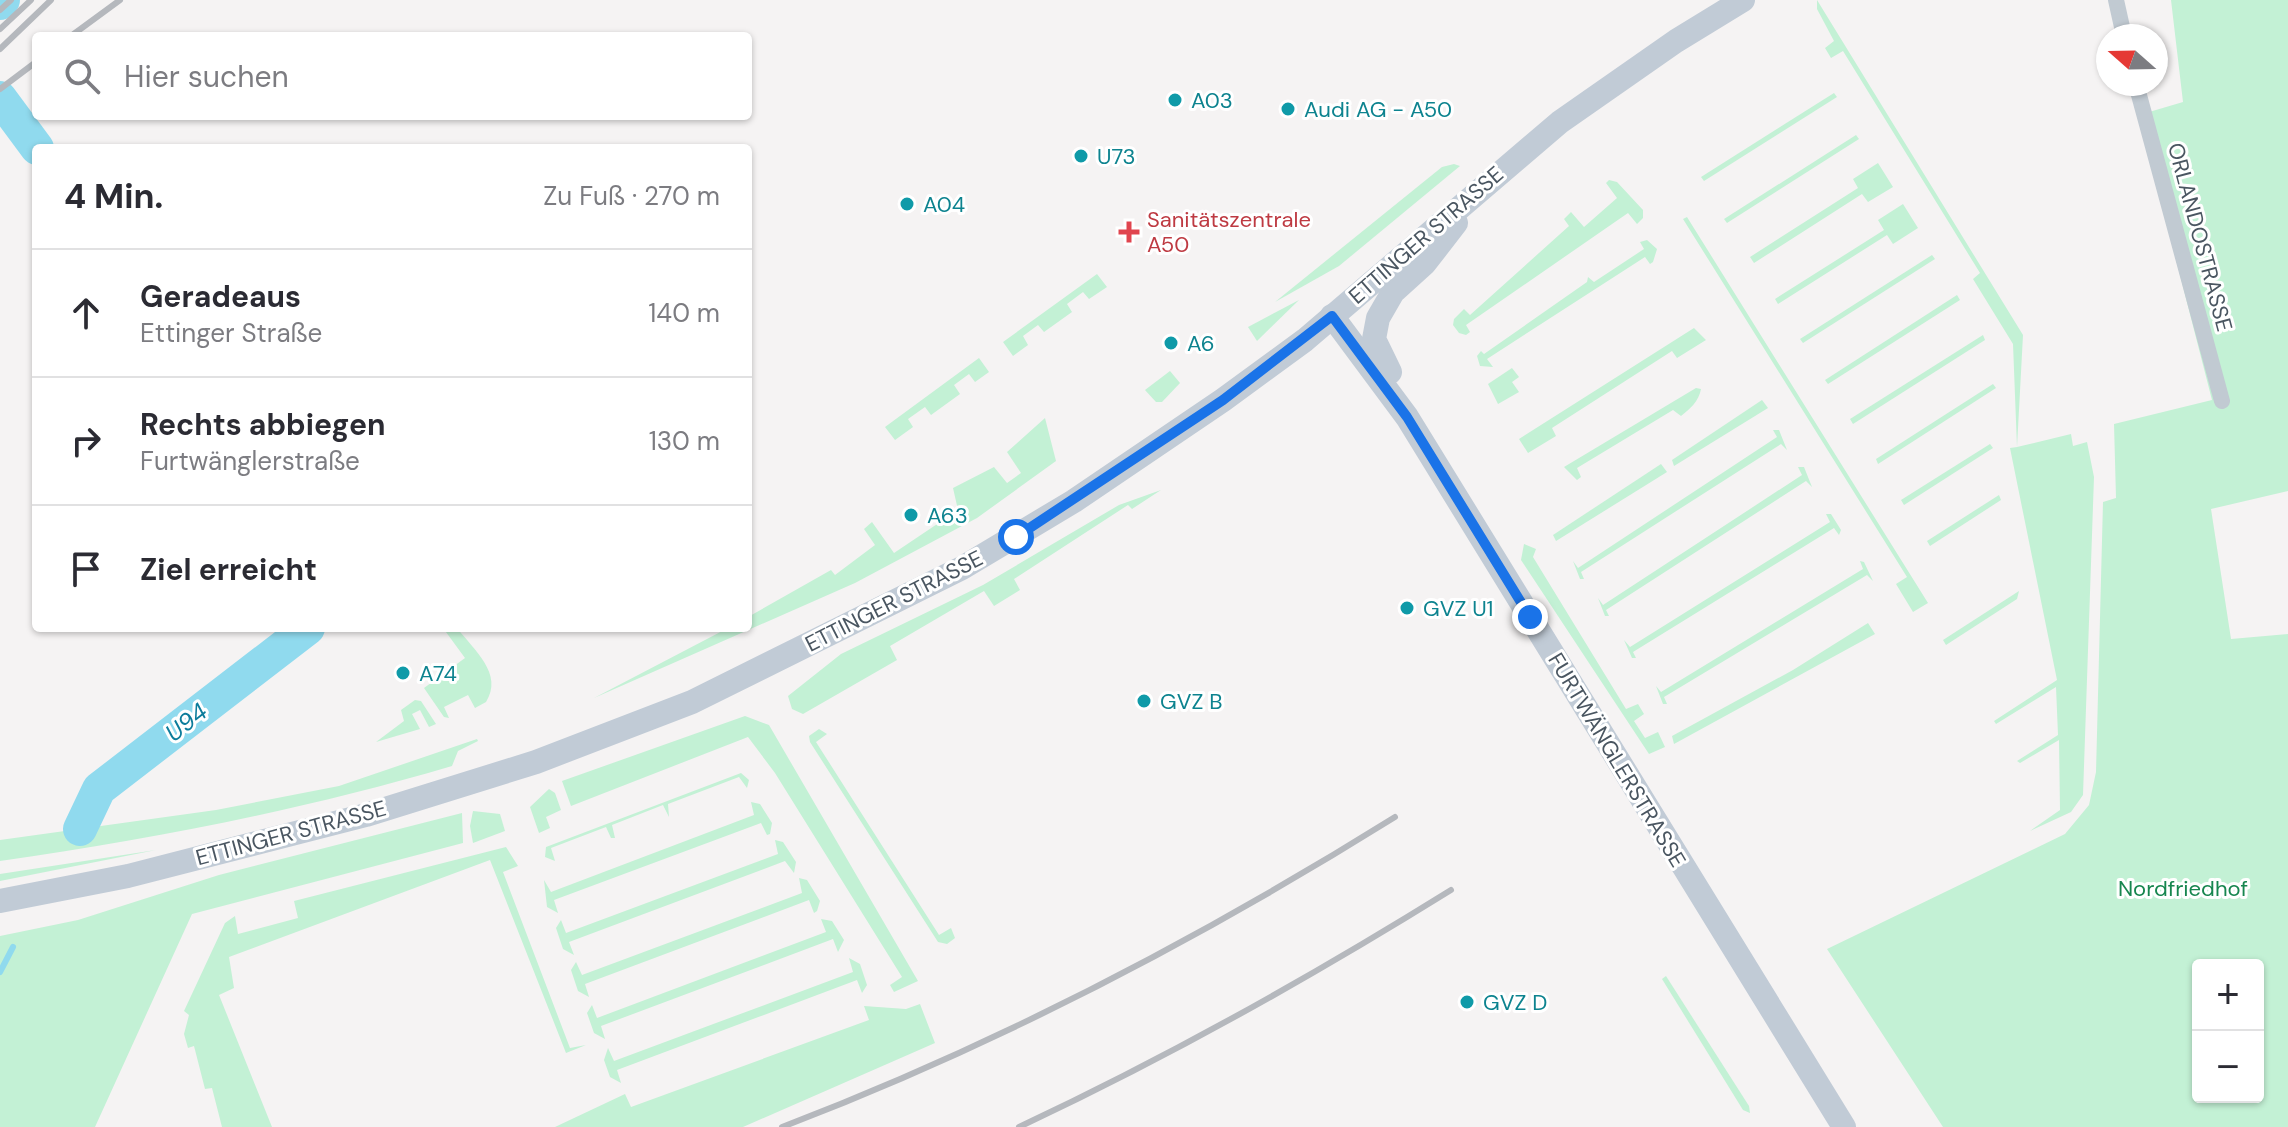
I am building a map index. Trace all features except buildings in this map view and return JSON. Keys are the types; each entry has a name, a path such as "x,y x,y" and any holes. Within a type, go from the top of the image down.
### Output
{"main road":[{"name":"ETTINGER STRASSE","path":"0,901 128,876 366,815 536,762 692,702 962,568 1016,537 1223,400 1332,316 1560,122 1676,41 1743,0"},
{"path":"1407,417 1399,388 1374,339 1378,318 1393,292 1443,242 1469,199"},
{"name":"FURTWÄNGLERSTRASSE","path":"1332,316 1407,417 1844,1127"}],"street":[{"path":"2116,0 2121,24"},
{"name":"ORLANDOSTRASSE","path":"2139,96 2222,401"}],"green space":[{"path":"1817,0 2023,335 2017,447 2013,344 1973,279 1980,273 1843,51 1831,58 1825,48 1834,41 1817,9"},
{"name":"Nordfriedhof","path":"2171,0 2288,0 2288,491 2211,509 2231,639 2288,634 2288,1127 1943,1127 1827,949 2065,834 2089,805 2096,772 2103,502 2116,498 2114,424 2212,400 2139,115 2183,102"},
{"path":"1834,93 1837,97 1704,181 1701,177"},
{"path":"1856,135 1859,139 1727,223 1724,219"},
{"path":"1878,163 1893,187 1868,202 1862,194 1754,263 1750,257 1858,188 1853,179"},
{"path":"1460,166 1339,266 1275,302 1442,167"},
{"path":"1609,180 1617,182 1643,210 1643,218 1637,224 1628,213 1466,325 1470,332 1466,335 1459,333 1453,325 1454,319 1464,309 1470,315 1569,226 1564,219 1571,212 1584,227 1617,198 1606,183"},
{"path":"1903,204 1918,228 1893,244 1887,235 1778,304 1775,299 1884,230 1878,220"},
{"path":"1687,217 1928,603 1913,612 1896,584 1907,577 1683,219"},
{"path":"1647,240 1657,249 1653,262 1650,264 1645,257 1487,359 1493,367 1480,366 1477,356 1481,351 1484,354 1587,282 1588,277 1594,282 1644,249 1640,242"},
{"path":"1932,255 1935,259 1803,343 1800,339"},
{"path":"1097,274 1107,287 1089,299 1083,292 1067,304 1072,312 1044,332 1038,325 1023,336 1028,345 1013,356 1003,342"},
{"path":"1957,295 1960,300 1828,384 1825,380"},
{"path":"1299,300 1257,341 1248,327"},
{"path":"1694,328 1706,340 1677,358 1672,351 1552,428 1556,436 1528,453 1519,439"},
{"path":"1983,335 1985,340 1853,424 1850,419"},
{"path":"979,358 989,372 975,382 969,374 954,385 960,394 931,415 925,407 908,419 913,427 895,440 885,427"},
{"path":"1512,368 1519,377 1512,382 1519,392 1498,404 1488,384"},
{"path":"1170,371 1180,383 1162,402 1156,402 1145,390"},
{"path":"1993,384 1996,388 1878,464 1876,459"},
{"path":"1696,388 1701,389 1698,397 1681,416 1673,410 1577,468 1581,477 1577,480 1564,467"},
{"path":"1762,400 1768,408 1674,466 1672,460"},
{"path":"1045,418 1056,461 977,518 855,583 752,628 752,615 831,570 835,575 875,545 864,529 872,522 894,553 958,510 953,488 994,467 1007,483 1021,473 1007,452"},
{"path":"1773,430 1779,430 1787,450 1781,444 1581,572 1584,579 1580,579 1573,561 1578,568 1777,437"},
{"path":"2071,434 2073,446 2087,442 2094,477 2083,795 2071,812 2030,831 2060,810 2059,740 2020,763 2017,761 2058,735 2056,687 1996,724 1994,721 2057,680 2010,448"},
{"path":"1990,444 1993,448 1904,505 1901,500"},
{"path":"1661,464 1667,472 1556,541 1553,535"},
{"path":"1798,467 1804,467 1812,487 1806,481 1606,610 1609,616 1605,616 1598,598 1603,605 1802,475"},
{"path":"1161,490 1132,509 1128,505 1014,579 1020,590 994,606 984,591 890,646 897,660 803,714 792,709 788,696 841,654 983,585 1119,505"},
{"path":"1999,495 2001,500 1930,546 1927,541"},
{"path":"1826,514 1831,514 1841,530 1839,535 1834,528 1633,652 1636,658 1632,658 1624,640 1630,647 1830,522"},
{"path":"1524,544 1536,549 1533,557 1626,709 1638,704 1644,714 1634,721 1645,738 1658,732 1665,747 1649,754 1521,560"},
{"path":"1860,561 1864,562 1873,581 1867,575 1664,697 1667,704 1663,704 1656,686 1661,692 1863,569"},
{"path":"2019,591 2017,599 1946,645 1943,640"},
{"path":"1868,623 1875,634 1674,744 1672,736 1793,670"},
{"path":"446,632 460,632 485,663 491,692 486,702 475,708 468,695 444,707 449,718 444,717 424,688 465,658"},
{"path":"720,632 744,632 594,698"},
{"path":"415,700 421,701 436,724 429,727 420,710 412,714 420,729 376,742 404,721 401,710"},
{"path":"745,716 769,725 918,981 894,992 890,985 902,977 775,773 748,737 571,806 562,781"},
{"path":"819,729 827,734 816,742 939,935 951,928 955,938 947,944 938,942 810,742 809,736"},
{"path":"477,739 458,751 452,766 396,782 284,810 171,833 0,861 0,840 216,810 339,786"},
{"path":"741,773 749,780 747,788 739,777 668,804 669,817 663,805 612,825 615,838 611,838 606,827 551,848 555,861 545,857 546,847"},
{"path":"549,789 555,793 561,810 546,817 550,828 539,833 530,807"},
{"path":"751,802 760,804 772,823 770,834 767,835 761,823 554,900 558,913 547,907 544,880 551,892 754,815"},
{"path":"473,811 500,814 505,831 473,843 470,826"},
{"path":"462,813 463,843 192,914 95,1127 0,1127 0,936 78,920 219,875"},
{"path":"775,840 783,842 796,862 794,873 785,861 569,942 574,955 563,949 556,928 561,920 566,933 778,854"},
{"path":"506,847 518,866 503,872 570,1048 586,1045 566,1053 490,860 229,957 234,988 219,995 272,1127 222,1127 212,1088 205,1089 194,1046 188,1048 184,1034 189,1015 184,1011 225,923 235,916 238,934 298,918 294,901"},
{"path":"156,850 0,881 0,874"},
{"path":"799,878 807,880 820,901 814,913 809,900 585,984 589,997 578,991 571,970 576,962 582,975 802,893"},
{"path":"821,919 832,921 844,940 838,952 833,939 601,1026 605,1039 594,1033 587,1013 592,1005 597,1018 826,932"},
{"path":"849,958 860,964 867,985 862,993 857,980 617,1070 621,1083 610,1077 604,1060 608,1048 614,1061 853,972"},
{"path":"1666,976 1749,1106 1750,1113 1743,1110 1662,979"},
{"path":"920,1004 935,1043 743,1127 555,1127 625,1094 631,1107 869,1020 864,1006 906,1009"}],"waterway":[{"name":"U94","path":"0,3 3,0"},
{"name":"U94","path":"0,98 34,144"},
{"name":"U94","path":"80,829 99,789 303,632"},
{"name":"U94","path":"80,829 87,810"},
{"path":"0,972 13,947"}],"railway":[{"path":"0,10 11,0"},
{"path":"0,29 31,0"},
{"path":"0,49 51,0"},
{"path":"76,32 120,0"},
{"path":"0,89 32,65"},
{"path":"782,1127 941,1061 1096,987 1248,905 1395,817"},
{"path":"1019,1127 1130,1073 1238,1015 1451,890"}],"place":[{"name":"A03","path":"1175,100"},
{"name":"Audi AG - A50","path":"1288,109"},
{"name":"U73","path":"1081,156"},
{"name":"A04","path":"907,204"},
{"name":"Sanitätszentrale A50","path":"1129,232"},
{"name":"A6","path":"1171,343"},
{"name":"A63","path":"911,515"},
{"name":"GVZ U1","path":"1407,608"},
{"name":"A74","path":"403,673"},
{"name":"GVZ B","path":"1144,701"},
{"name":"GVZ D","path":"1467,1002"}],"route":[{"path":"1016,537 1223,400 1305,340 1332,316 1407,417 1530,617"}]}
